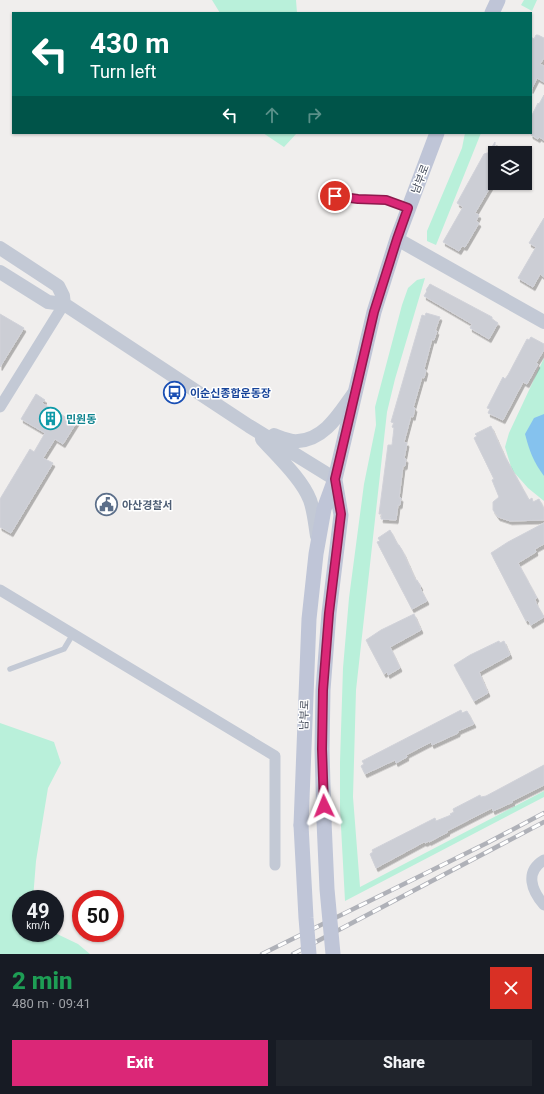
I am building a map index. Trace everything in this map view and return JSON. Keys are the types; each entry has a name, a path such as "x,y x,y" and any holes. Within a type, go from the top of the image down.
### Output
{"main road":[{"path":"492,12 498,0"},
{"name":"남부로","path":"310,954 306,918 301,825 308,619 318,544 324,509 335,479 374,312 397,239 437,134"},
{"name":"남부로","path":"333,954 327,889 322,749 323,690 329,613 341,514 335,479"}],"street":[{"path":"397,239 544,322"},
{"path":"0,248 58,286 63,296 64,304 0,407"},
{"path":"0,272 48,302 64,304 249,426 335,479"},
{"path":"249,426 292,441 298,442 314,437 329,427 355,391"},
{"path":"249,426 296,478 310,498 315,517 318,544"},
{"path":"0,590 275,756 275,865"},
{"path":"544,860 532,872 532,886 537,898 544,905"}],"lane":[{"path":"335,196 386,200 408,208"},
{"path":"10,669 64,649 73,634"}],"green space":[{"path":"212,0 296,0 297,12 219,12"},
{"path":"524,0 537,0 532,11 521,5"},
{"path":"264,134 296,134 284,147"},
{"path":"465,134 481,134 436,245 427,241 427,231 462,148"},
{"path":"425,278 395,379 387,412 356,690 353,797 360,887 544,791 544,797 345,901 340,808 340,762 343,668 349,598 364,484 376,425 375,407 402,305 408,288 417,280"},
{"path":"544,358 544,501 528,488 512,470 505,447 509,433"},
{"path":"0,723 54,742 61,763 48,788 36,861 34,890 12,890 12,942 64,942 64,937 78,944 90,954 0,954"}],"water":[{"path":"544,414 544,476 532,456 525,434 534,418"}],"building":[{"path":"536,35 544,38 544,58 540,64 544,66 544,82 537,78 532,88 532,38 534,39"},
{"path":"544,95 544,140 539,137 538,139 531,135 532,115 538,103 539,104"},
{"path":"488,153 488,190 475,213 479,215 476,221 479,223 465,247 462,246 459,251 443,242 463,207 457,203 484,154"},
{"path":"544,218 544,277 540,274 533,287 518,278 536,247 529,243"},
{"path":"430,284 492,317 492,319 498,323 489,339 470,328 472,324 424,296"},
{"path":"426,313 440,317 435,331 437,331 434,340 432,339 424,369 426,370 424,378 422,377 413,408 415,408 413,417 411,416 404,442 407,443 404,459 406,459 405,466 403,466 399,498 401,498 400,505 398,505 396,520 381,519 382,514 379,514 388,445 392,445 394,428 392,427 394,423 391,422 422,315 425,316"},
{"path":"0,314 24,328 0,367"},
{"path":"531,337 544,344 544,350 536,363 538,364 527,384 523,382 503,420 488,413 490,409 487,408 503,377 505,379 508,375 527,339 529,340"},
{"path":"36,394 45,400 42,403 67,418 69,414 78,420 63,444 55,439 43,458 53,463 11,533 0,527 0,499 30,449 34,452 45,433 21,419"},
{"path":"491,426 504,455 529,500 532,498 533,502 539,499 544,509 544,520 510,521 498,517 493,510 493,502 499,497 492,480 494,479 474,438 477,436 475,434"},
{"path":"544,523 544,544 535,549 536,552 518,563 537,598 535,599 536,603 544,617 531,625 528,620 526,621 491,553"},
{"path":"390,530 403,552 427,601 412,609 377,542 380,541 378,538"},
{"path":"414,614 421,630 390,647 400,668 388,675 387,672 384,674 366,640 381,630"},
{"path":"499,641 500,643 504,641 510,655 479,672 488,693 474,701 454,665 470,655"},
{"path":"461,710 462,713 467,711 474,724 432,745 431,742 406,755 407,757 396,763 395,760 365,774 361,766 364,764 362,761"},
{"path":"544,765 544,785 493,811 492,808 429,842 424,842 376,868 370,854 373,852 372,850 435,818 436,821 451,815 450,814 454,812 453,809 480,795 481,797 486,796"}],"railway":[{"path":"262,954 487,843 544,813"},
{"path":"293,954 544,822"}],"place":[{"name":"이순신종합운동장","path":"175,393"},
{"name":"민원동","path":"50,419"},
{"name":"아산경찰서","path":"106,505"}],"route":[{"path":"324,806 322,749 323,690 329,613 341,514 335,479 374,312 408,208 386,200 335,196"}]}
